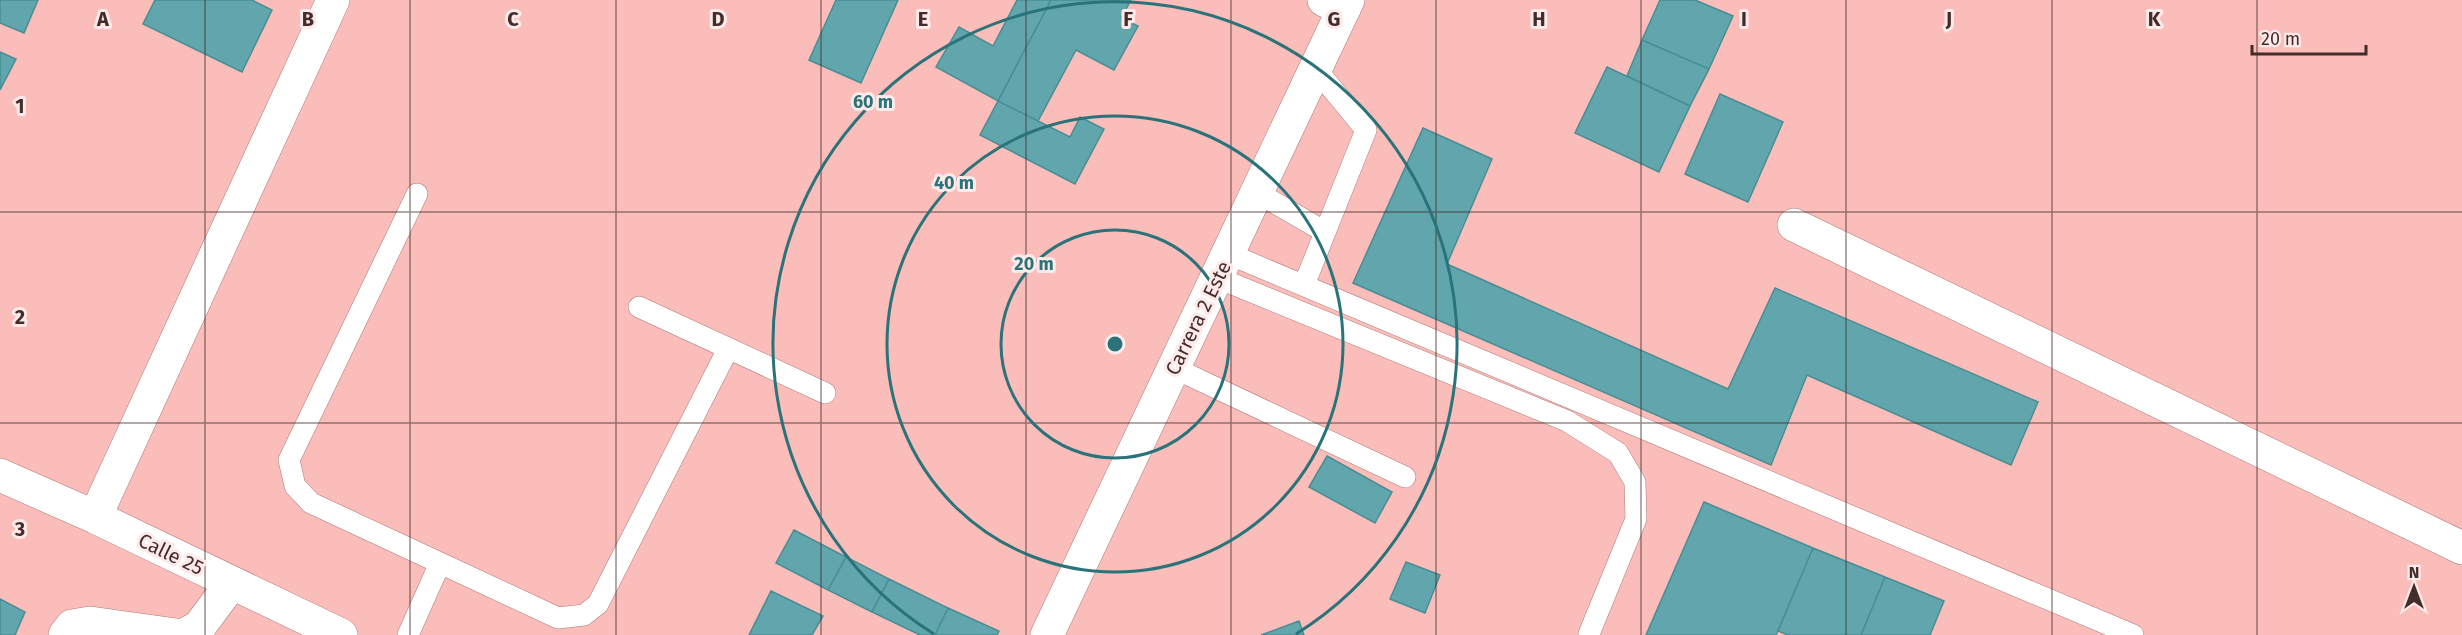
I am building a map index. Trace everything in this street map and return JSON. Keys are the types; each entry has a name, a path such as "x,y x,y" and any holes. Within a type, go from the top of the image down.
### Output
{"street":[{"path":"95,517 333,0"},
{"name":"Carrera 2 Este","path":"1047,635 1316,69 1339,3"},
{"path":"1794,225 2462,548"},
{"name":"Calle 25","path":"0,475 95,517 340,635"},
{"path":"184,635 199,627 231,584"},
{"path":"65,635 72,626 90,623 176,635"}],"lane":[{"path":"1304,285 1366,130 1316,69"},
{"path":"1258,193 1325,232"},
{"path":"417,195 290,460 295,486 311,503 558,618 584,615 598,604 728,349"},
{"path":"1224,266 1304,285 2133,635"},
{"path":"1224,266 1567,421 1618,453 1635,482 1636,519 1589,634"},
{"path":"639,307 825,393"},
{"path":"1174,368 1405,477"},
{"path":"408,635 440,564"}],"building":[{"path":"0,0 38,0 24,33 0,23"},
{"path":"155,0 252,0 272,10 242,72 143,24"},
{"path":"836,0 898,0 861,83 809,60"},
{"path":"1017,0 1051,0 998,101 936,67 959,27 993,46"},
{"path":"1051,0 1131,0 1121,18 1138,26 1114,70 1076,50 1038,121 998,101"},
{"path":"1660,0 1695,0 1733,16 1709,69 1642,40"},
{"path":"1642,40 1709,69 1690,106 1627,76"},
{"path":"0,52 16,59 0,90"},
{"path":"1607,67 1690,106 1659,172 1575,133"},
{"path":"1720,94 1783,122 1748,202 1685,174"},
{"path":"998,101 1070,137 1080,117 1104,129 1075,184 980,135"},
{"path":"1423,128 1492,159 1447,264 1728,389 1775,288 2038,402 2011,465 1807,375 1771,465 1353,283"},
{"path":"1327,456 1392,492 1375,523 1309,487"},
{"path":"1704,502 1813,548 1776,635 1646,635"},
{"path":"794,530 846,557 828,590 776,563"},
{"path":"1813,548 1885,577 1861,635 1788,635 1778,631"},
{"path":"846,557 889,579 872,612 828,590"},
{"path":"1406,562 1440,575 1425,613 1390,599"},
{"path":"1885,577 1944,601 1930,635 1861,635"},
{"path":"889,579 948,608 935,635 920,635 872,612"},
{"path":"771,591 823,616 812,635 749,635"},
{"path":"0,599 25,612 15,635 0,635"},
{"path":"948,608 999,631 997,635 935,635"},
{"path":"1299,621 1304,635 1261,635"}]}
